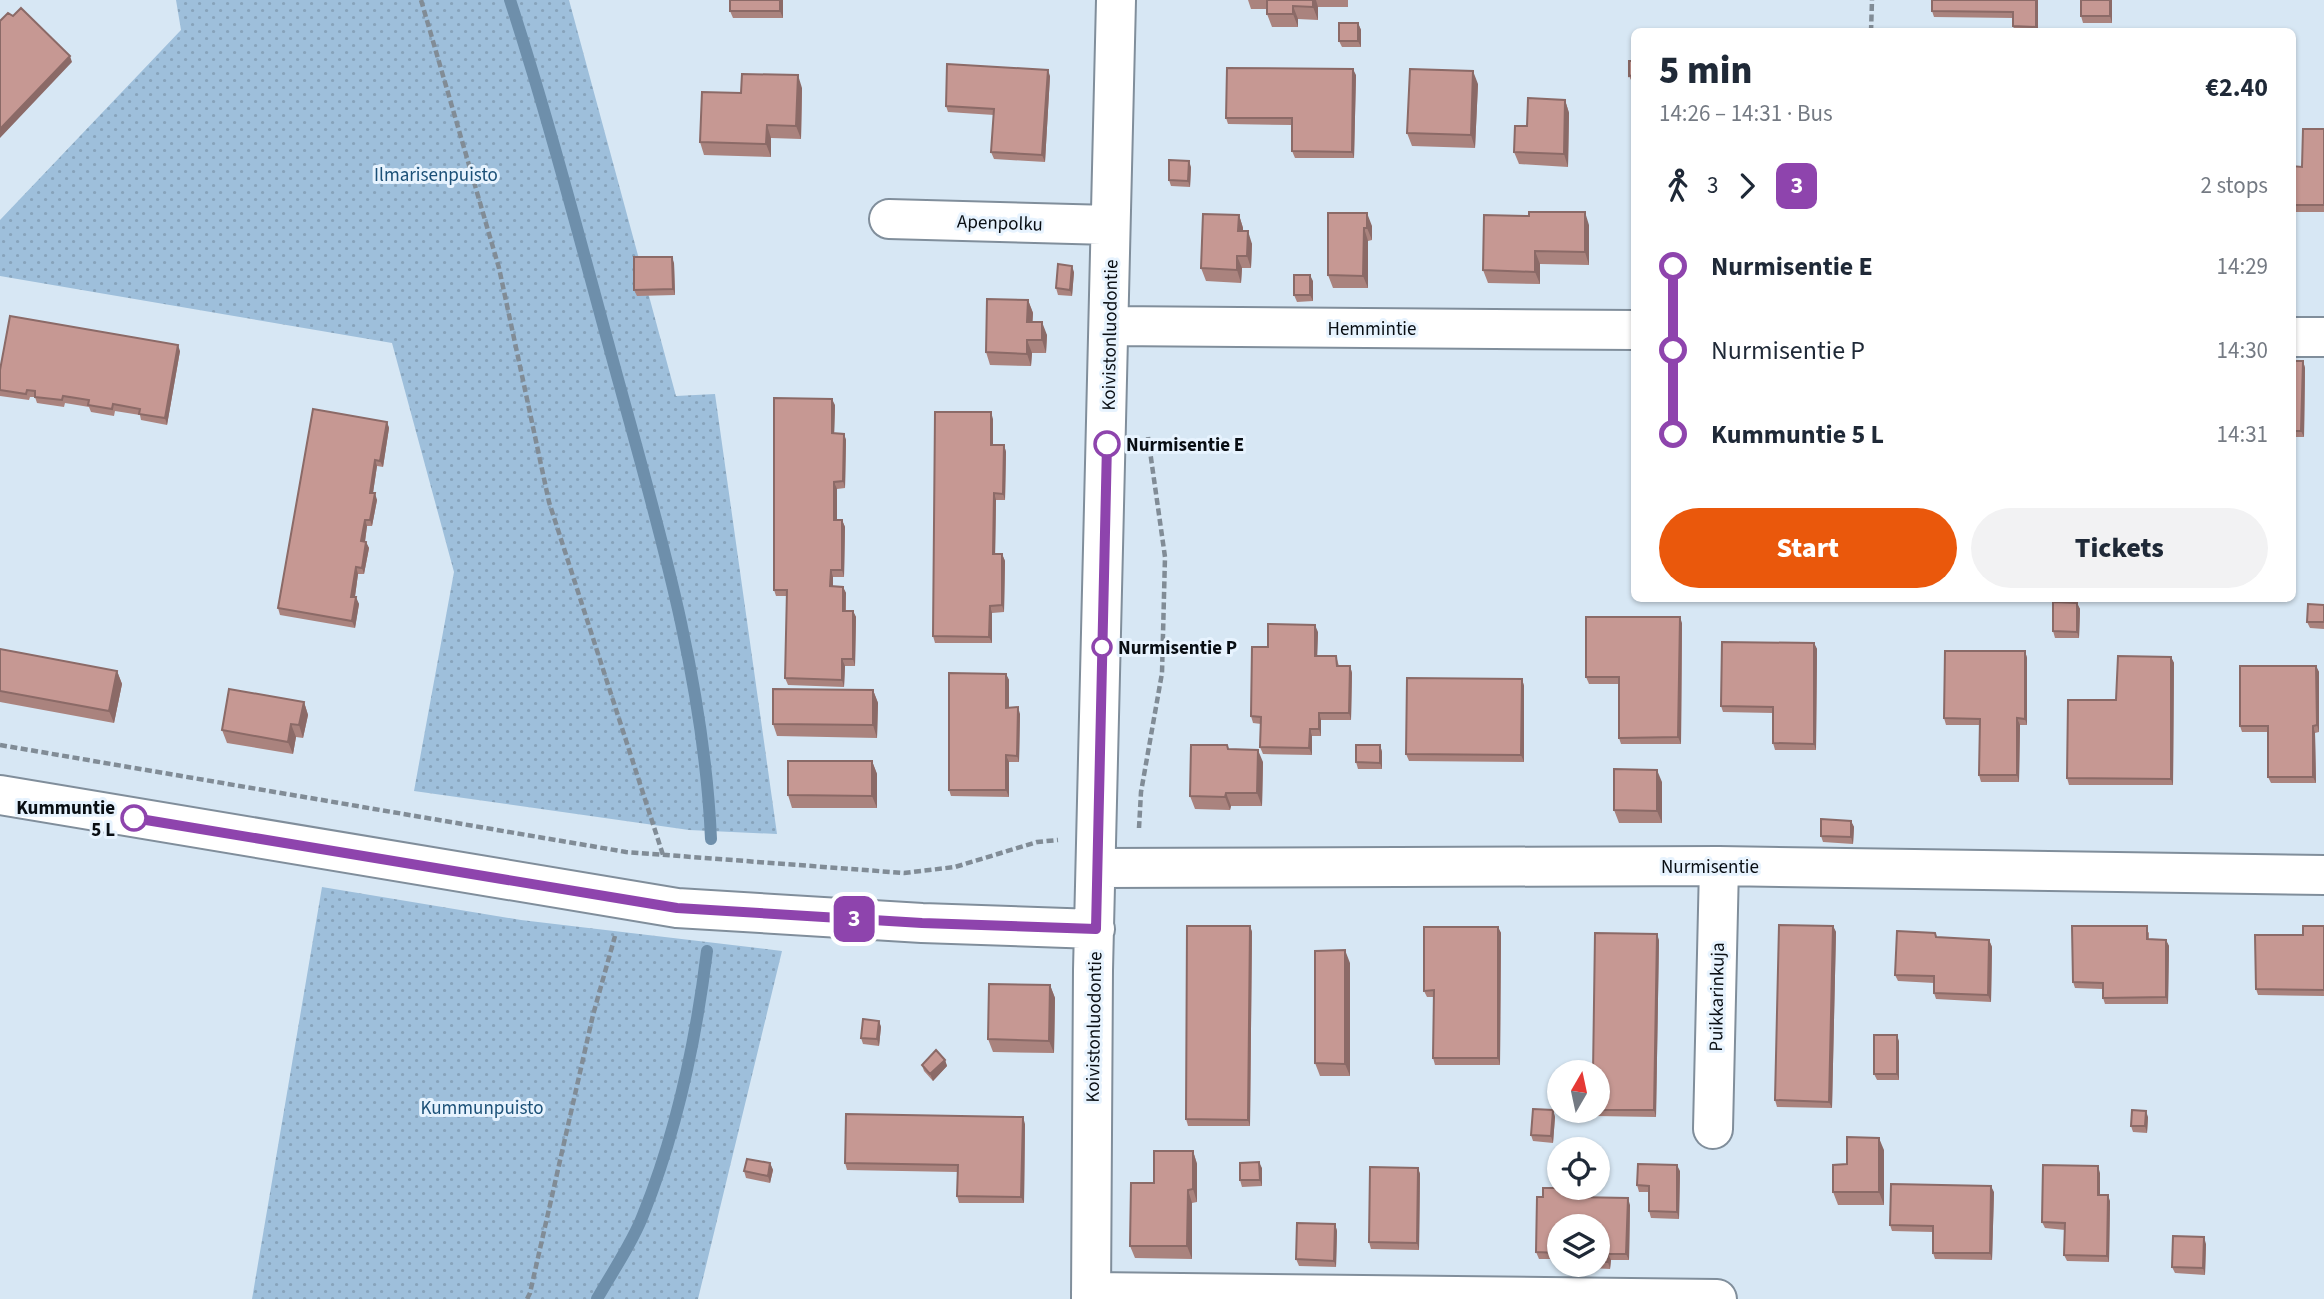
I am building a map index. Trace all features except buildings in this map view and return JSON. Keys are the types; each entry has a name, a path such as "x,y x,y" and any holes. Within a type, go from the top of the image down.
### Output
{"street":[{"name":"Koivistonluodontie","path":"1091,1296 1093,970 1116,0"},
{"name":"Apenpolku","path":"889,219 1110,225"},
{"name":"Hemmintie","path":"1110,326 1631,330"},
{"path":"2296,337 2324,337"},
{"path":"0,795 677,908 922,923 1096,929"},
{"name":"Nurmisentie","path":"1097,852 1139,867 1719,866 2324,876"},
{"name":"Puikkarinkuja","path":"1713,1129 1719,866"},
{"path":"1091,1296 1717,1299"}],"path":[{"path":"421,0 499,268 549,502 663,855"},
{"path":"1871,28 1872,0"},
{"path":"1139,867 1141,792 1162,673 1164,570 1146,426"},
{"path":"0,745 625,852 904,873 955,867 1037,842 1097,852"},
{"path":"527,1299 611,946 631,900"}],"green space":[{"name":"Ilmarisenpuisto","path":"176,0 569,0 676,396 715,394 777,834 689,830 414,791 454,572 392,343 0,276 0,220 181,30"},
{"name":"Kummunpuisto","path":"322,887 521,920 782,951 698,1299 252,1299"}],"waterway":[{"path":"510,0 565,186 677,603 699,720 711,839"},
{"path":"597,1299 638,1226 666,1151 691,1051 707,951"}],"bus line":[{"name":"3","path":"134,818 677,908 922,923 1096,929 1107,444"}],"place":[{"name":"Nurmisentie E","path":"1107,444"},
{"name":"Nurmisentie P","path":"1102,647"},
{"name":"Kummuntie 5 L","path":"134,818"}]}
